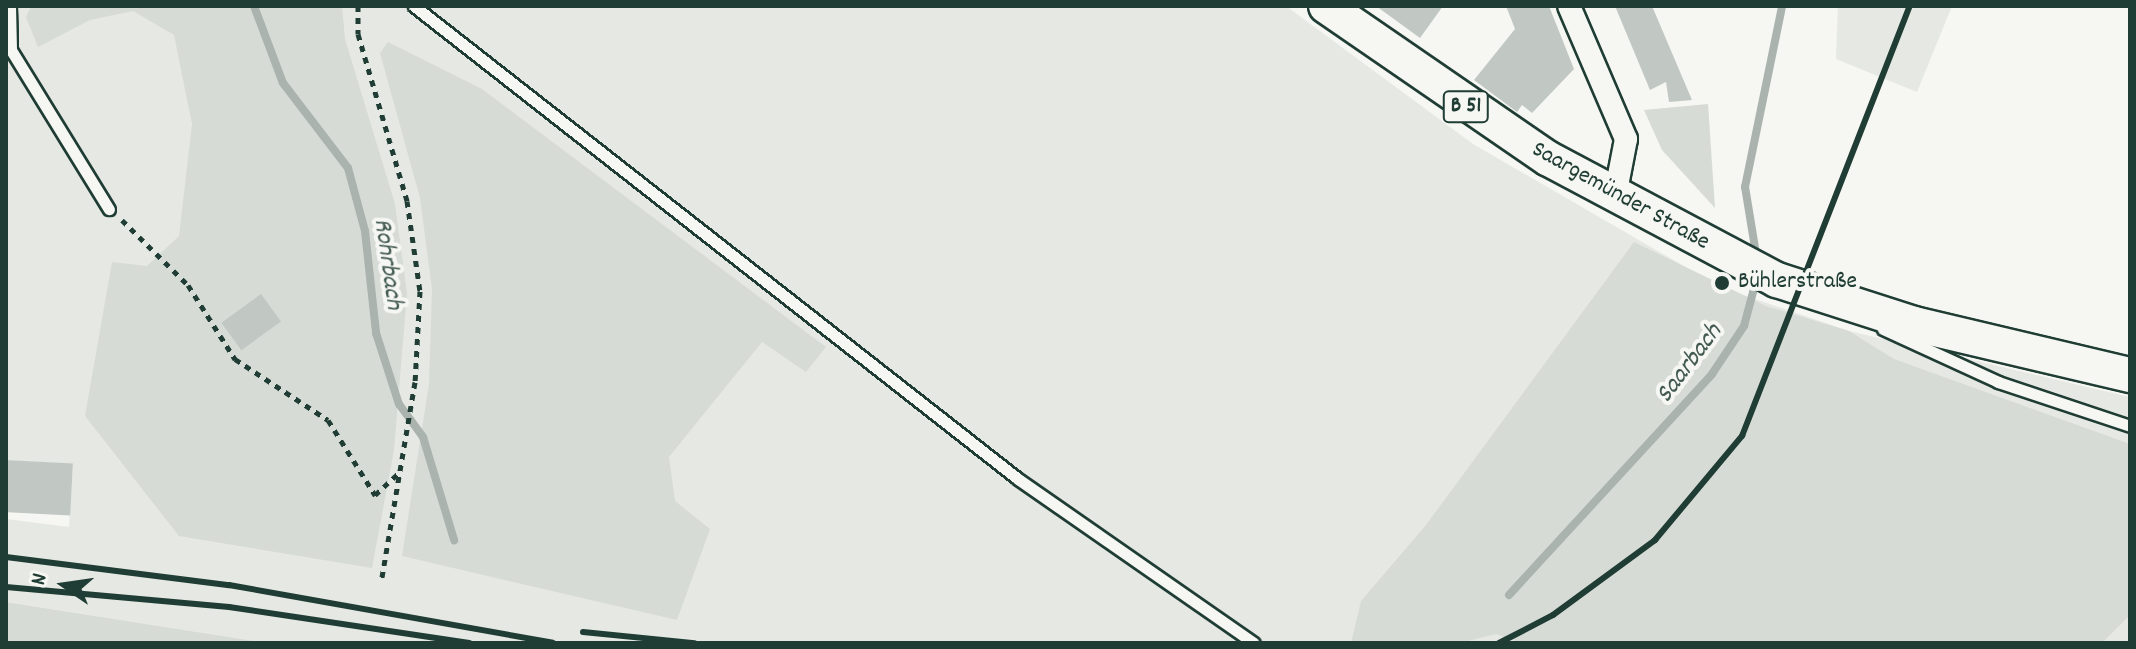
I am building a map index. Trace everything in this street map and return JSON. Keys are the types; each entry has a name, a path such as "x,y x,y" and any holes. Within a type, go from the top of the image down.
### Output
{"main road":[{"name":"Saargemünder Straße","path":"1326,6 1443,92 1615,196 1777,280 1834,300 2130,375"}],"street":[{"path":"1569,6 1626,139 1615,196"}],"lane":[{"path":"10,6 11,50 109,209"},
{"path":"414,6 1018,479 1254,643"},
{"path":"1834,300 1940,357 2130,426"}],"path":[{"path":"358,6 358,34 407,201 420,291 415,382 381,582"},
{"path":"109,209 188,285 235,359 328,420 375,495 401,471"}],"shaded area":[{"path":"6,6 1286,6 1473,144 1720,287 1849,331 2130,397 2130,643 267,643 6,602 6,519 69,527 73,464 6,460"},
{"path":"31,6 342,6 345,39 395,204 407,293 394,450 372,568 179,536 85,416 112,262 147,266 179,236 192,124 174,35 133,11 90,20 38,47 26,17"},
{"path":"1838,6 1952,6 1917,92 1836,59"},
{"path":"388,42 482,89 826,347 806,372 762,342 669,457 675,501 710,529 677,620 402,556 429,384 432,289 420,198 380,53"},
{"path":"1708,104 1715,208 1662,150 1644,110"},
{"path":"1634,242 1766,306 1849,331 1894,359 2130,444 2130,615 2102,643 1521,643 1496,634 1460,643 1351,643 1361,601 1426,525"},
{"path":"6,602 267,643 6,643"}],"building":[{"path":"1376,6 1443,6 1420,38"},
{"path":"1506,6 1549,6 1574,69 1532,113 1522,105 1517,112 1474,80 1515,29"},
{"path":"1615,6 1652,6 1692,100 1669,102 1666,82 1650,90"},
{"path":"261,294 281,322 241,350 221,323"},
{"path":"6,460 73,464 70,515 6,512"}],"waterway":[{"name":"Rohrbach","path":"254,6 283,83 348,168 365,231 376,333 399,404 423,437 454,540"},
{"name":"Saarbach","path":"1757,260 1745,187 1782,6"},
{"name":"Saarbach","path":"1509,595 1712,374 1744,326 1757,277"}],"railway":[{"path":"1499,643 1553,615 1655,540 1742,436 1910,6"},
{"path":"6,557 229,585 553,643"},
{"path":"6,587 229,607 469,643"},
{"path":"583,632 694,643"}],"place":[{"name":"Bühlerstraße","path":"1722,283"}]}
